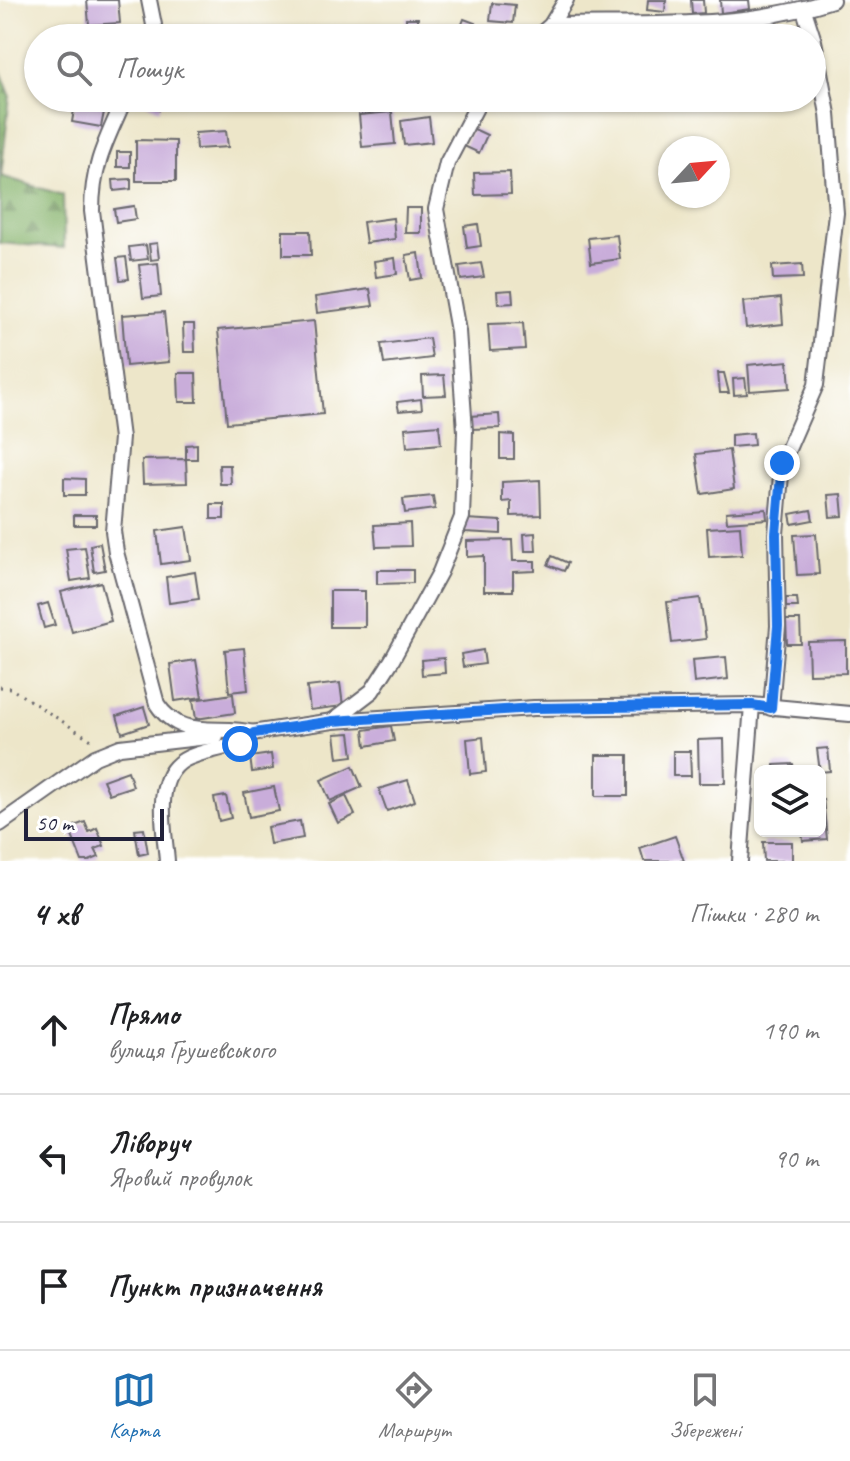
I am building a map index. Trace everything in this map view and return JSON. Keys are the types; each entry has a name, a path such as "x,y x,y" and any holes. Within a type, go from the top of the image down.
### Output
{"street":[{"path":"149,0 154,24"},
{"path":"552,24 566,0"},
{"path":"592,24 714,21 804,10 832,0"},
{"path":"804,10 809,24"},
{"path":"771,708 778,626 776,534 782,463 816,385 836,213 826,104"},
{"path":"119,112 98,159 92,182 92,211 121,438 113,514 116,552 157,704 165,715 177,725 191,729 235,728 254,733"},
{"path":"333,721 372,691 379,681 440,572 462,517 465,431 458,331 436,209 447,163 474,112"},
{"path":"740,861 752,705"},
{"path":"0,824 95,757 120,747 333,721 534,708 752,705 850,714"},
{"path":"167,861 163,802 172,772 183,761 240,744 254,733"}],"path":[{"path":"0,687 10,688 110,751"}],"green space":[{"path":"0,69 10,95 1,176 63,195 64,248 0,243"}],"building":[{"path":"87,0 118,0 120,23 89,24"},
{"path":"648,0 666,0 665,12 647,10"},
{"path":"691,0 703,0 704,13 692,14"},
{"path":"720,0 749,0 750,9 721,13"},
{"path":"492,3 515,5 513,23 490,21"},
{"path":"406,18 418,18 418,24 406,24"},
{"path":"74,112 104,112 101,127 72,122"},
{"path":"392,112 395,144 362,147 359,115"},
{"path":"429,117 432,142 404,145 401,121"},
{"path":"472,128 487,135 479,153 464,146"},
{"path":"226,131 228,147 196,149 195,133"},
{"path":"136,140 176,141 176,181 136,181"},
{"path":"117,152 130,152 130,167 117,167"},
{"path":"510,172 511,194 475,195 474,173"},
{"path":"131,179 131,189 114,191 113,180"},
{"path":"134,206 136,219 116,222 114,209"},
{"path":"406,208 421,208 421,233 405,233"},
{"path":"393,218 395,239 366,243 363,222"},
{"path":"478,224 481,246 467,248 464,226"},
{"path":"283,231 310,231 311,255 283,255"},
{"path":"617,235 620,259 591,263 588,238"},
{"path":"157,243 159,259 151,260 149,244"},
{"path":"146,245 148,259 131,261 129,247"},
{"path":"419,253 422,278 410,280 406,255"},
{"path":"126,257 129,279 120,280 117,258"},
{"path":"395,258 397,274 376,277 374,261"},
{"path":"158,263 161,296 143,298 139,265"},
{"path":"481,263 484,277 461,280 459,266"},
{"path":"802,264 803,278 773,279 772,266"},
{"path":"370,289 373,306 317,313 315,297"},
{"path":"512,290 513,303 498,304 497,291"},
{"path":"781,298 783,324 746,328 743,302"},
{"path":"164,312 169,362 126,366 122,315"},
{"path":"314,321 323,414 227,423 218,330"},
{"path":"523,323 525,349 490,351 488,324"},
{"path":"183,324 194,324 195,352 184,352"},
{"path":"429,338 432,358 384,364 381,344"},
{"path":"788,361 790,388 750,391 748,365"},
{"path":"178,373 196,373 197,402 179,402"},
{"path":"718,373 724,373 729,393 720,393"},
{"path":"444,375 446,395 423,396 422,376"},
{"path":"745,378 747,394 734,395 733,379"},
{"path":"421,399 422,409 399,411 397,402"},
{"path":"499,414 500,428 470,429 469,416"},
{"path":"439,425 441,444 407,447 405,428"},
{"path":"753,433 754,445 731,447 731,435"},
{"path":"500,434 514,435 514,459 500,459"},
{"path":"197,444 197,459 186,459 186,445"},
{"path":"729,450 734,489 702,494 696,454"},
{"path":"186,459 187,483 143,484 142,460"},
{"path":"219,465 230,465 231,484 220,484"},
{"path":"64,478 85,479 85,495 64,495"},
{"path":"540,480 541,515 511,516 511,501 502,502 502,482"},
{"path":"841,494 843,516 830,517 828,495"},
{"path":"433,496 435,509 405,513 403,499"},
{"path":"211,504 224,504 224,519 211,519"},
{"path":"766,509 767,519 727,522 726,512"},
{"path":"811,510 813,520 792,524 790,514"},
{"path":"74,515 96,515 96,525 74,525"},
{"path":"465,519 501,521 501,534 465,532"},
{"path":"410,523 411,546 376,547 374,525"},
{"path":"740,526 742,555 709,557 707,528"},
{"path":"186,527 191,560 161,564 157,531"},
{"path":"535,533 536,551 525,551 524,534"},
{"path":"816,534 819,574 797,575 794,535"},
{"path":"512,540 513,561 535,561 535,571 513,572 513,591 484,591 484,556 467,557 467,541"},
{"path":"100,543 105,570 94,572 90,545"},
{"path":"85,547 90,578 71,581 66,549"},
{"path":"552,556 568,563 564,571 548,565"},
{"path":"377,570 413,570 413,583 377,584"},
{"path":"195,572 199,599 169,603 166,577"},
{"path":"101,582 111,621 72,632 61,592"},
{"path":"330,591 365,591 365,627 330,627"},
{"path":"700,598 706,639 672,643 667,602"},
{"path":"786,598 797,598 798,607 786,607"},
{"path":"48,603 55,625 44,628 38,606"},
{"path":"786,620 800,620 801,644 787,644"},
{"path":"846,641 846,673 809,674 808,642"},
{"path":"244,648 248,690 229,692 225,650"},
{"path":"483,650 485,664 463,667 461,654"},
{"path":"726,657 728,679 694,683 692,660"},
{"path":"444,658 445,673 422,675 421,660"},
{"path":"196,660 202,697 175,701 170,664"},
{"path":"340,683 343,706 310,710 307,687"},
{"path":"233,694 235,713 196,719 193,700"},
{"path":"144,707 149,724 122,733 117,716"},
{"path":"391,726 394,741 366,746 364,730"},
{"path":"350,733 353,756 338,758 335,734"},
{"path":"483,737 486,772 470,774 467,739"},
{"path":"724,739 725,783 699,783 698,740"},
{"path":"828,748 830,771 826,771 826,765 819,765 817,749"},
{"path":"673,751 690,751 691,776 673,776"},
{"path":"271,754 273,769 252,772 250,757"},
{"path":"596,755 628,755 628,796 596,796"},
{"path":"353,766 362,787 330,801 321,780"},
{"path":"128,771 133,786 109,794 103,780"},
{"path":"408,780 415,801 387,811 379,789"},
{"path":"274,787 279,811 249,817 244,793"},
{"path":"226,796 231,818 219,821 214,798"},
{"path":"346,796 355,815 338,823 329,804"},
{"path":"300,821 303,838 270,844 267,827"},
{"path":"85,822 89,832 97,828 104,846 95,849 99,857 89,861 82,861 69,828"},
{"path":"144,829 148,853 139,855 135,830"},
{"path":"826,829 827,839 803,841 803,837 826,837"},
{"path":"675,836 684,861 644,861 640,848"},
{"path":"763,842 792,842 792,861 764,861"}],"route":[{"path":"240,744 254,733 333,721 534,708 752,705 771,708 778,626 776,534 782,463"}]}
